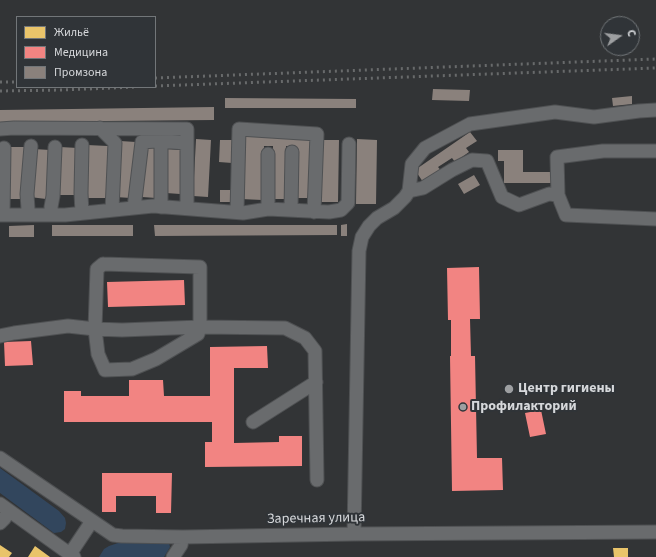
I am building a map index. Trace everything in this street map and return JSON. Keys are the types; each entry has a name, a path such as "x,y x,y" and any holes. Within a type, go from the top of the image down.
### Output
{"street":[{"path":"354,534 359,251 362,237 369,226 377,218 394,208 409,191 412,164 425,148 470,124 555,112 594,118 656,110"},
{"path":"100,128 115,144 112,210"},
{"path":"0,129 187,129 187,208"},
{"path":"237,212 239,129 317,134 314,212"},
{"path":"134,208 142,142 161,141 187,143"},
{"path":"161,141 161,207"},
{"path":"4,148 1,215 65,215 153,206 237,212 268,209 328,212 341,210 348,203 349,144"},
{"path":"82,145 82,213"},
{"path":"26,215 28,209 26,194 31,146"},
{"path":"52,215 51,207 53,196 55,147"},
{"path":"656,151 603,151 557,157 558,195 566,216 656,219"},
{"path":"291,210 292,152"},
{"path":"268,154 268,209"},
{"path":"409,191 423,188 452,170 472,160 487,161 502,197 519,205 549,194 558,195"},
{"path":"103,264 200,267 200,327 198,334 156,359 132,369 105,370 98,354 95,329 97,269 103,264"},
{"path":"0,336 68,326 122,330 200,327 285,328 305,338 315,351 318,480"},
{"path":"253,422 316,382"},
{"name":"Заречная улица","path":"0,458 113,535 118,536 183,537 656,532"},
{"path":"5,507 72,555 92,521"},
{"path":"0,523 4,519 5,507"},
{"path":"173,557 181,546 183,537"}],"shaded area":[{"path":"0,468 59,511 65,518 65,529 61,532 54,533 0,493"},
{"path":"166,541 169,543 170,547 164,557 99,557 104,549 118,543"}],"building: Жильё":[{"path":"0,545 12,553 9,557 0,557"},
{"path":"35,546 50,557 28,557"},
{"path":"613,548 628,548 628,557 614,557"}],"building: Медицина":[{"name":"Профилакторий","path":"479,267 480,319 470,319 471,356 475,356 477,458 502,458 503,490 452,491 450,356 451,320 448,320 447,268"},
{"path":"184,280 185,305 108,307 107,282"},
{"path":"31,341 33,365 5,366 4,342"},
{"path":"267,346 268,368 234,368 234,443 279,442 279,436 302,436 302,466 205,467 205,442 212,442 212,422 64,422 64,391 81,391 81,396 129,396 129,380 163,380 164,396 210,396 210,347"},
{"path":"541,410 546,434 530,437 525,413"},
{"path":"102,473 172,473 171,513 156,513 156,496 116,496 116,512 102,512"}],"building: Промзона":[{"path":"433,89 470,90 469,101 432,100"},
{"path":"632,96 632,104 613,106 612,98"},
{"path":"225,98 356,99 356,108 225,108"},
{"path":"214,107 214,120 0,122 0,110"},
{"path":"470,132 477,141 466,148 469,152 455,162 452,158 438,167 443,173 425,185 415,170"},
{"path":"243,135 313,137 311,198 295,198 297,147 286,146 284,199 271,199 273,146 264,146 262,200 241,199"},
{"path":"196,139 211,140 208,197 193,196"},
{"path":"357,139 377,140 376,204 356,204"},
{"path":"220,140 233,140 232,163 219,162"},
{"path":"322,140 339,140 338,202 321,202"},
{"path":"120,141 136,142 131,198 115,197"},
{"path":"87,145 108,146 107,198 86,198"},
{"path":"144,146 158,147 156,198 142,197"},
{"path":"8,147 26,147 24,199 6,199"},
{"path":"60,147 78,148 76,195 58,195"},
{"path":"34,149 50,150 46,199 30,197"},
{"path":"168,149 182,150 180,194 166,193"},
{"path":"498,150 523,150 523,172 553,172 553,183 504,183 504,161 498,161"},
{"path":"474,175 480,185 464,194 458,184"},
{"path":"220,190 231,190 231,202 220,202"},
{"path":"347,224 347,236 341,236 341,225"},
{"path":"34,225 34,237 9,237 9,226"},
{"path":"52,225 133,225 133,236 52,236"},
{"path":"154,225 337,225 337,235 155,236"}],"railway":[{"path":"156,78 656,59"},
{"path":"156,86 656,68"},
{"path":"0,82 16,82"},
{"path":"0,91 112,88"}],"place":[{"name":"Центр гигиены","path":"509,389"},
{"name":"Профилакторий","path":"463,407"}]}
